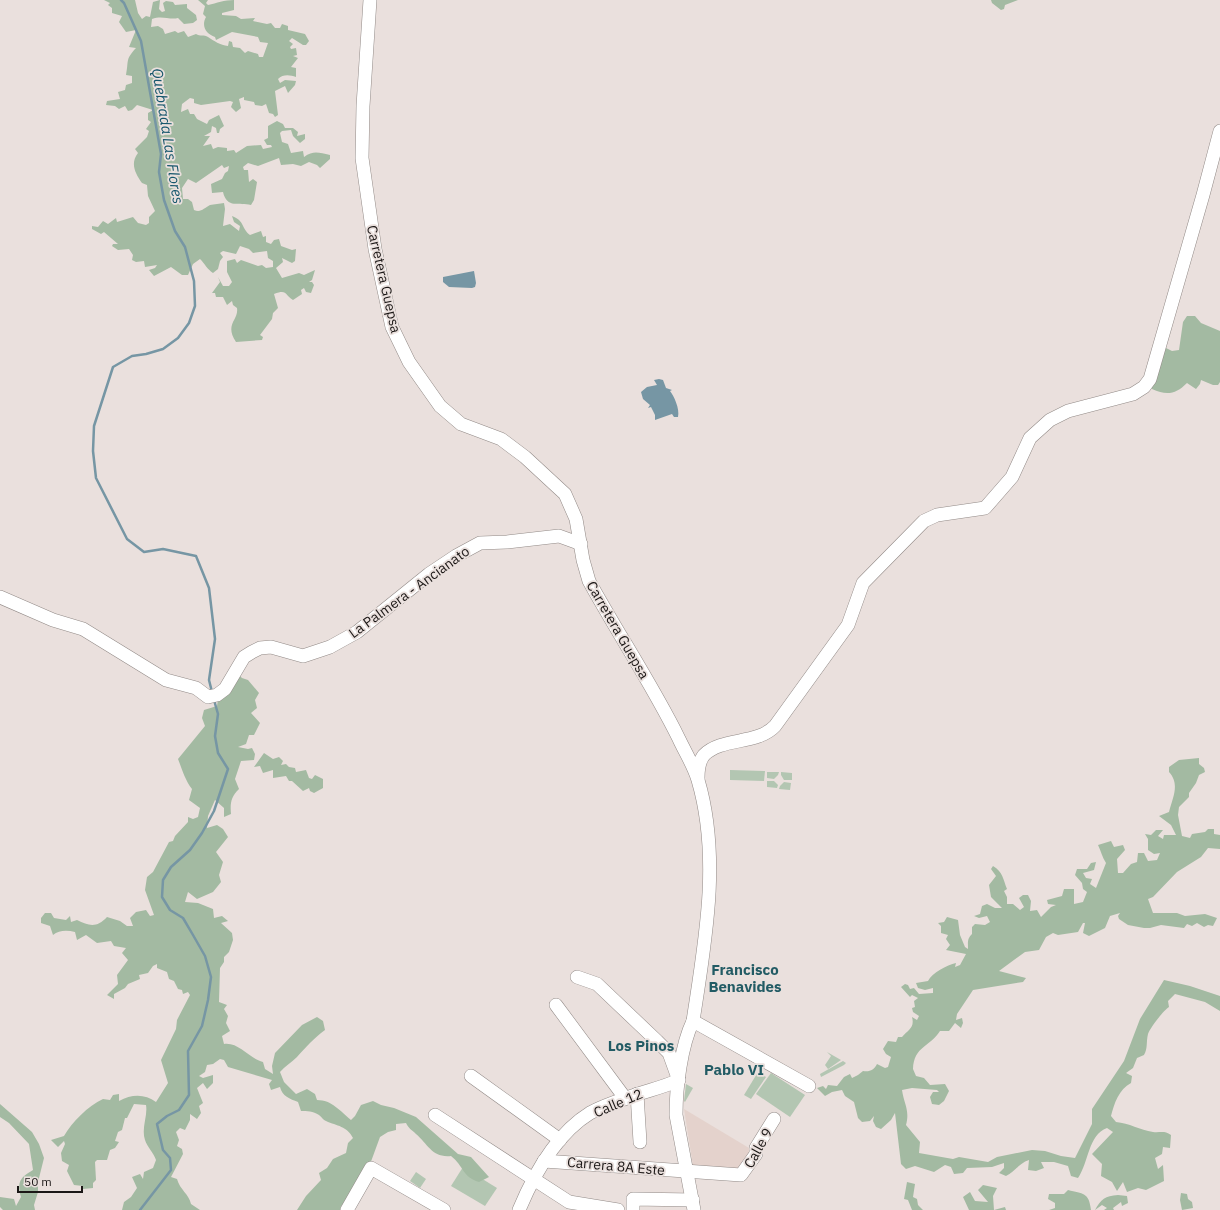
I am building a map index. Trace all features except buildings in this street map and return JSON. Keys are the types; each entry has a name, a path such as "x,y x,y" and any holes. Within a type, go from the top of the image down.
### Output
{"street":[{"name":"Carretera Guepsa","path":"370,0 363,106 362,158 375,249 392,327 409,362 440,406 461,424 501,439 525,456 565,494 576,519 583,560 589,581 668,717 698,778 706,809 710,854 704,952 693,1021"},
{"path":"698,778 699,767 704,755 717,747 768,733 775,726 848,625 863,583 924,521 937,515 985,508 1012,477 1030,438 1050,420 1068,411 1134,394 1144,387 1150,379 1220,131"},
{"name":"La Palmera - Ancianato","path":"0,597 53,620 83,629 166,680 196,688 212,696 225,689 244,657 252,652 260,648 271,647 303,656 330,647 357,632 429,574 456,556 480,543 507,542 558,536 581,544"},
{"path":"578,977 597,984 658,1041 669,1053 678,1080"},
{"path":"556,1005 631,1096 640,1142"},
{"path":"633,1204 694,1205 676,1115 678,1080 689,1029 693,1021 809,1086"},
{"path":"471,1076 560,1140"},
{"name":"Calle 12","path":"519,1210 544,1161 560,1140 591,1113 631,1096 665,1086 678,1080"},
{"path":"435,1116 569,1202 618,1210"},
{"name":"Calle 9","path":"741,1175 744,1173 756,1154 756,1148 774,1120"},
{"name":"Carrera 8A Este","path":"544,1161 741,1175"},
{"path":"347,1210 371,1168 444,1210"}],"shaded area":[{"path":"684,1109 754,1151 743,1170 693,1166"}],"green space":[{"path":"104,0 135,0 138,13 142,19 146,16 150,17 153,2 160,0 159,9 162,12 165,11 163,3 166,1 173,2 175,5 187,4 187,8 196,15 197,20 193,23 184,24 178,18 159,17 152,19 151,27 158,26 163,29 165,34 175,31 178,33 184,31 188,37 196,34 206,36 217,43 228,46 229,41 232,42 233,47 240,48 245,53 248,51 258,54 259,57 263,57 268,43 260,42 258,37 232,32 216,40 215,37 209,34 205,29 204,24 206,17 203,14 205,6 198,0 208,0 206,3 208,5 234,0 234,10 222,13 222,15 236,16 241,19 255,18 253,21 267,24 271,23 275,28 280,28 282,24 288,26 288,30 305,34 309,41 306,45 303,45 292,38 289,41 293,44 290,47 291,49 296,48 297,55 293,56 298,58 291,67 296,68 296,77 287,75 278,79 280,83 285,80 296,81 295,85 288,93 285,86 275,91 278,115 275,117 273,114 269,113 266,104 262,106 255,105 254,102 244,100 244,97 239,99 241,108 236,112 231,107 233,102 230,101 201,105 194,103 194,99 190,98 182,104 181,112 188,109 190,114 194,114 197,119 207,124 209,120 219,115 224,126 220,129 219,133 217,133 216,128 212,126 211,132 204,136 210,136 203,146 211,144 213,149 218,147 227,148 227,151 234,150 236,153 247,146 261,145 263,149 272,147 271,145 267,145 264,140 268,138 268,126 277,121 283,124 285,128 293,128 298,132 297,136 305,134 305,139 300,143 293,136 291,130 282,131 280,133 282,142 288,144 291,153 303,151 304,157 314,153 330,155 330,159 320,168 309,162 301,166 293,164 281,165 279,158 258,166 248,163 243,167 244,170 248,170 249,182 253,179 257,182 254,200 251,205 230,203 227,201 223,192 212,193 211,184 222,179 228,171 229,166 224,168 222,165 196,183 188,179 182,188 183,199 188,199 192,202 194,210 196,211 201,211 210,205 224,203 225,209 223,226 230,224 239,231 240,226 234,222 232,216 241,222 245,230 250,235 261,231 263,237 266,236 266,242 271,244 274,240 279,239 281,246 292,250 296,249 295,261 292,263 282,258 283,262 276,268 282,278 299,273 304,275 315,270 312,280 309,282 312,282 314,285 311,293 306,292 304,288 301,290 302,294 293,300 284,292 274,294 278,308 273,313 272,319 260,335 263,337 262,340 236,342 231,331 237,308 233,305 232,301 227,305 223,297 216,297 215,293 212,293 220,282 218,277 223,286 229,286 232,282 227,272 227,261 235,259 237,263 241,260 258,266 262,265 266,268 273,267 273,261 268,258 267,251 253,253 249,249 240,246 236,254 223,251 220,253 223,257 220,261 218,269 213,273 200,259 193,264 188,275 182,275 171,267 154,276 149,270 155,268 157,265 145,267 144,261 136,262 132,260 133,255 129,249 118,250 112,246 113,244 118,244 104,232 101,234 92,229 92,226 98,227 103,221 108,224 116,218 117,222 133,217 138,223 146,225 149,223 149,217 155,211 148,196 147,185 142,183 134,168 134,160 138,153 135,149 147,137 149,131 146,129 151,122 148,120 148,113 153,110 137,105 132,110 128,111 125,106 119,109 115,106 106,105 107,101 120,99 118,92 125,90 126,85 132,83 132,76 126,75 128,60 136,48 129,47 136,30 126,32 119,22 122,16 112,13 112,8 108,5 110,3"},
{"path":"991,0 1018,0 1005,5 1004,9 1001,10 992,3"},
{"path":"1187,316 1195,316 1201,323 1220,331 1220,382 1218,385 1213,385 1201,380 1196,389 1187,383 1179,390 1171,393 1162,393 1152,389 1150,382 1164,347 1172,351 1179,350 1183,322"},
{"path":"237,673 242,678 248,680 259,693 255,700 257,708 251,713 260,723 254,735 249,735 246,744 238,747 248,749 252,748 255,754 254,760 241,761 235,779 239,789 232,800 231,814 224,817 224,808 215,800 208,816 207,828 217,825 223,829 228,837 216,852 223,862 219,875 221,882 213,892 197,899 188,892 185,902 198,903 213,909 214,918 222,916 228,921 221,923 232,933 233,940 229,952 224,957 224,962 220,968 219,1002 227,1005 224,1009 228,1016 226,1023 230,1031 222,1036 224,1044 234,1045 263,1062 265,1069 273,1074 272,1066 275,1053 302,1025 317,1017 323,1021 325,1030 280,1072 284,1082 296,1094 307,1089 315,1094 317,1100 322,1100 331,1104 351,1120 361,1105 373,1101 416,1117 458,1154 471,1157 489,1177 479,1182 469,1177 451,1156 439,1155 431,1150 406,1123 396,1124 396,1130 388,1132 380,1137 369,1167 350,1200 341,1206 340,1210 297,1210 306,1196 321,1180 319,1173 327,1168 333,1159 346,1153 348,1143 353,1138 351,1134 341,1127 325,1121 317,1114 301,1111 298,1102 284,1095 280,1087 271,1090 269,1084 272,1080 228,1067 224,1060 220,1059 213,1064 207,1065 205,1072 199,1076 203,1078 213,1075 213,1083 207,1089 203,1083 197,1088 203,1103 199,1106 201,1113 197,1119 190,1114 190,1120 185,1130 180,1128 176,1132 179,1140 177,1146 182,1149 183,1154 171,1177 177,1179 191,1204 200,1210 122,1210 124,1202 131,1197 137,1188 132,1177 140,1174 143,1179 144,1172 153,1168 156,1160 146,1143 144,1136 146,1105 134,1104 127,1118 125,1118 122,1130 118,1132 115,1141 119,1142 115,1148 110,1150 107,1160 97,1160 95,1162 96,1180 93,1183 93,1188 83,1189 83,1186 74,1185 67,1171 69,1165 62,1161 61,1153 65,1144 64,1141 58,1147 51,1140 64,1136 86,1110 103,1099 110,1100 113,1095 119,1094 119,1101 129,1097 143,1096 156,1102 168,1083 161,1060 176,1029 177,1020 190,995 188,992 183,994 182,990 178,989 174,981 169,979 167,972 157,968 157,964 153,966 148,973 139,975 140,979 128,984 125,988 114,994 114,999 107,995 118,984 117,975 128,960 122,953 126,948 114,946 111,941 97,943 86,935 77,940 75,932 72,931 60,931 53,935 50,926 41,923 41,918 45,913 51,913 54,918 66,920 70,916 71,922 77,920 85,924 93,925 100,923 107,917 120,921 127,926 133,926 130,918 136,912 146,910 150,916 154,915 145,890 147,877 153,872 169,842 173,841 175,836 188,822 188,817 193,819 198,817 200,808 189,800 192,789 178,759 205,726 202,718 204,710 217,706 218,699"},
{"path":"264,753 273,759 279,757 283,761 281,765 286,764 289,767 295,768 296,772 306,770 309,778 312,779 315,775 323,779 323,788 314,793 310,791 309,788 303,791 292,781 289,781 286,776 273,778 273,770 263,773 260,766 254,767"},
{"path":"1199,758 1199,764 1204,768 1205,772 1199,775 1196,783 1189,793 1189,797 1179,807 1178,815 1182,836 1190,838 1192,834 1205,832 1208,829 1214,829 1214,834 1220,835 1220,849 1208,848 1201,857 1177,872 1153,897 1148,899 1153,913 1177,913 1185,916 1205,914 1217,918 1213,926 1208,925 1204,927 1197,923 1192,926 1187,924 1184,928 1161,925 1144,928 1128,925 1119,919 1118,916 1120,913 1110,916 1105,928 1089,936 1083,933 1085,923 1083,923 1078,932 1058,935 1053,933 1046,937 1039,950 1025,952 999,971 1026,978 1023,982 973,990 957,1014 956,1020 962,1018 963,1023 961,1028 955,1023 949,1031 940,1031 919,1051 914,1061 913,1069 916,1076 924,1078 930,1085 945,1084 949,1091 944,1101 939,1105 932,1104 930,1097 933,1092 939,1092 937,1090 912,1088 902,1090 907,1111 906,1125 920,1142 919,1153 953,1159 959,1157 988,1162 997,1157 1032,1150 1045,1151 1061,1156 1075,1158 1092,1124 1092,1109 1124,1061 1140,1019 1164,980 1190,986 1220,996 1220,1011 1205,1002 1175,994 1168,1001 1169,1007 1163,1012 1148,1034 1144,1055 1137,1058 1133,1068 1126,1073 1132,1076 1131,1083 1120,1093 1112,1111 1111,1116 1116,1122 1148,1131 1169,1133 1171,1135 1170,1148 1163,1147 1162,1154 1155,1158 1158,1169 1163,1165 1164,1181 1146,1190 1138,1188 1127,1192 1123,1182 1117,1191 1112,1182 1101,1176 1102,1164 1092,1154 1113,1132 1107,1128 1096,1137 1092,1143 1082,1172 1078,1178 1071,1176 1068,1166 1054,1162 1041,1162 1044,1168 1036,1171 1028,1170 1029,1160 1022,1163 1006,1176 999,1173 1004,1168 1004,1163 992,1167 967,1168 963,1173 954,1174 951,1167 945,1165 934,1172 915,1166 906,1169 901,1164 895,1113 891,1120 881,1129 876,1127 873,1121 874,1116 870,1121 862,1122 858,1118 854,1102 845,1096 842,1090 832,1092 825,1096 817,1088 823,1086 826,1089 828,1085 837,1086 844,1077 850,1074 852,1078 863,1071 872,1070 877,1064 885,1068 888,1067 891,1057 886,1054 883,1049 888,1041 896,1042 898,1037 902,1037 909,1030 913,1024 912,1017 917,1020 919,1016 913,1012 912,1008 915,1007 914,1001 918,998 912,995 910,997 901,987 905,984 908,985 910,989 914,988 919,994 933,993 933,988 925,990 918,988 916,983 928,981 936,972 948,966 956,963 955,967 960,965 966,954 946,950 950,945 946,939 948,935 941,933 941,926 938,923 944,922 947,917 958,920 960,935 965,947 968,949 968,941 972,934 972,927 975,924 985,925 990,922 987,916 979,918 974,916 980,914 982,906 987,904 995,908 1002,908 991,897 989,885 996,876 991,869 993,866 1001,873 1007,889 1004,891 1007,897 1007,904 1013,904 1020,910 1024,907 1019,898 1023,895 1028,895 1031,901 1030,911 1037,910 1041,917 1051,907 1056,905 1048,904 1047,900 1062,896 1064,889 1074,889 1074,904 1083,902 1087,892 1083,889 1082,883 1075,875 1077,869 1087,869 1091,863 1096,862 1094,870 1083,873 1086,878 1092,879 1090,884 1096,888 1106,863 1098,845 1111,841 1114,847 1123,845 1125,850 1117,859 1118,873 1123,873 1131,864 1137,862 1138,853 1144,853 1148,861 1157,860 1160,853 1154,854 1148,850 1148,839 1145,834 1151,835 1156,830 1163,830 1158,836 1163,839 1164,835 1176,835 1171,825 1159,816 1169,812 1174,796 1175,786 1169,772 1169,767 1179,760"},
{"path":"730,770 765,771 764,781 730,780"},
{"path":"767,772 779,772 774,779 767,778"},
{"path":"781,772 792,773 792,780 784,780"},
{"path":"767,781 774,781 778,785 777,788 767,787"},
{"path":"784,782 791,783 790,790 779,789"},
{"path":"827,1052 841,1060 828,1069 825,1065 831,1056"},
{"path":"843,1061 846,1063 844,1065 821,1077 820,1074"},
{"path":"758,1072 766,1077 751,1099 744,1095"},
{"path":"771,1073 805,1095 790,1117 756,1094"},
{"path":"686,1084 693,1088 685,1102 684,1101"},
{"path":"0,1104 32,1132 39,1144 44,1158 38,1182 38,1192 34,1205 35,1210 3,1210 0,1207 0,1197 14,1199 16,1206 21,1197 19,1187 21,1180 25,1175 33,1170 29,1144 9,1123 0,1117"},
{"path":"463,1167 497,1188 485,1206 451,1186"},
{"path":"416,1172 426,1179 420,1188 410,1181"},
{"path":"907,1182 915,1184 913,1197 917,1199 918,1205 923,1210 912,1210 908,1200 904,1199"},
{"path":"983,1185 997,1188 993,1196 994,1210 969,1210 963,1197 970,1192 975,1201 988,1202 978,1190"},
{"path":"1068,1190 1081,1193 1087,1197 1091,1210 1049,1210 1055,1208 1055,1203 1048,1199 1049,1194 1064,1194"},
{"path":"1181,1193 1187,1194 1188,1199 1192,1202 1193,1208 1182,1210 1180,1200"},
{"path":"1110,1196 1127,1196 1128,1203 1122,1206 1121,1202 1113,1208 1114,1210 1104,1210 1107,1208 1102,1205 1095,1210 1099,1203 1104,1199"},
{"path":"1005,1207 1006,1210 994,1210"}],"water":[{"path":"474,271 476,283 475,287 449,287 443,282 443,277"},
{"path":"654,380 663,380 666,388 672,390 670,391 675,399 678,417 674,417 672,414 655,420 655,415 651,407 648,408 650,405 643,399 641,392 647,387 657,385"}],"waterway":[{"name":"Quebrada Las Flores","path":"121,0 124,3 141,41 161,154 159,172 164,200 175,231 185,247 194,281 195,306 189,323 178,338 163,349 132,356 113,367 94,426 93,451 96,478 127,539 144,552 163,549 196,556 209,588 215,639 209,680 212,692"},
{"name":"Quebrada Las Flores","path":"140,1210 171,1170 170,1158 163,1150 157,1124 167,1116 179,1110 189,1095 188,1051 202,1026 208,1000 211,977 205,956 183,918 170,910 162,897 163,880 171,867 190,850 202,833 214,811 228,769 218,753 215,736 218,714 214,700"}],"district":[{"name":"Francisco Benavides","path":"745,978"},
{"name":"Los Pinos","path":"641,1045"},
{"name":"Pablo VI","path":"734,1069"}]}
